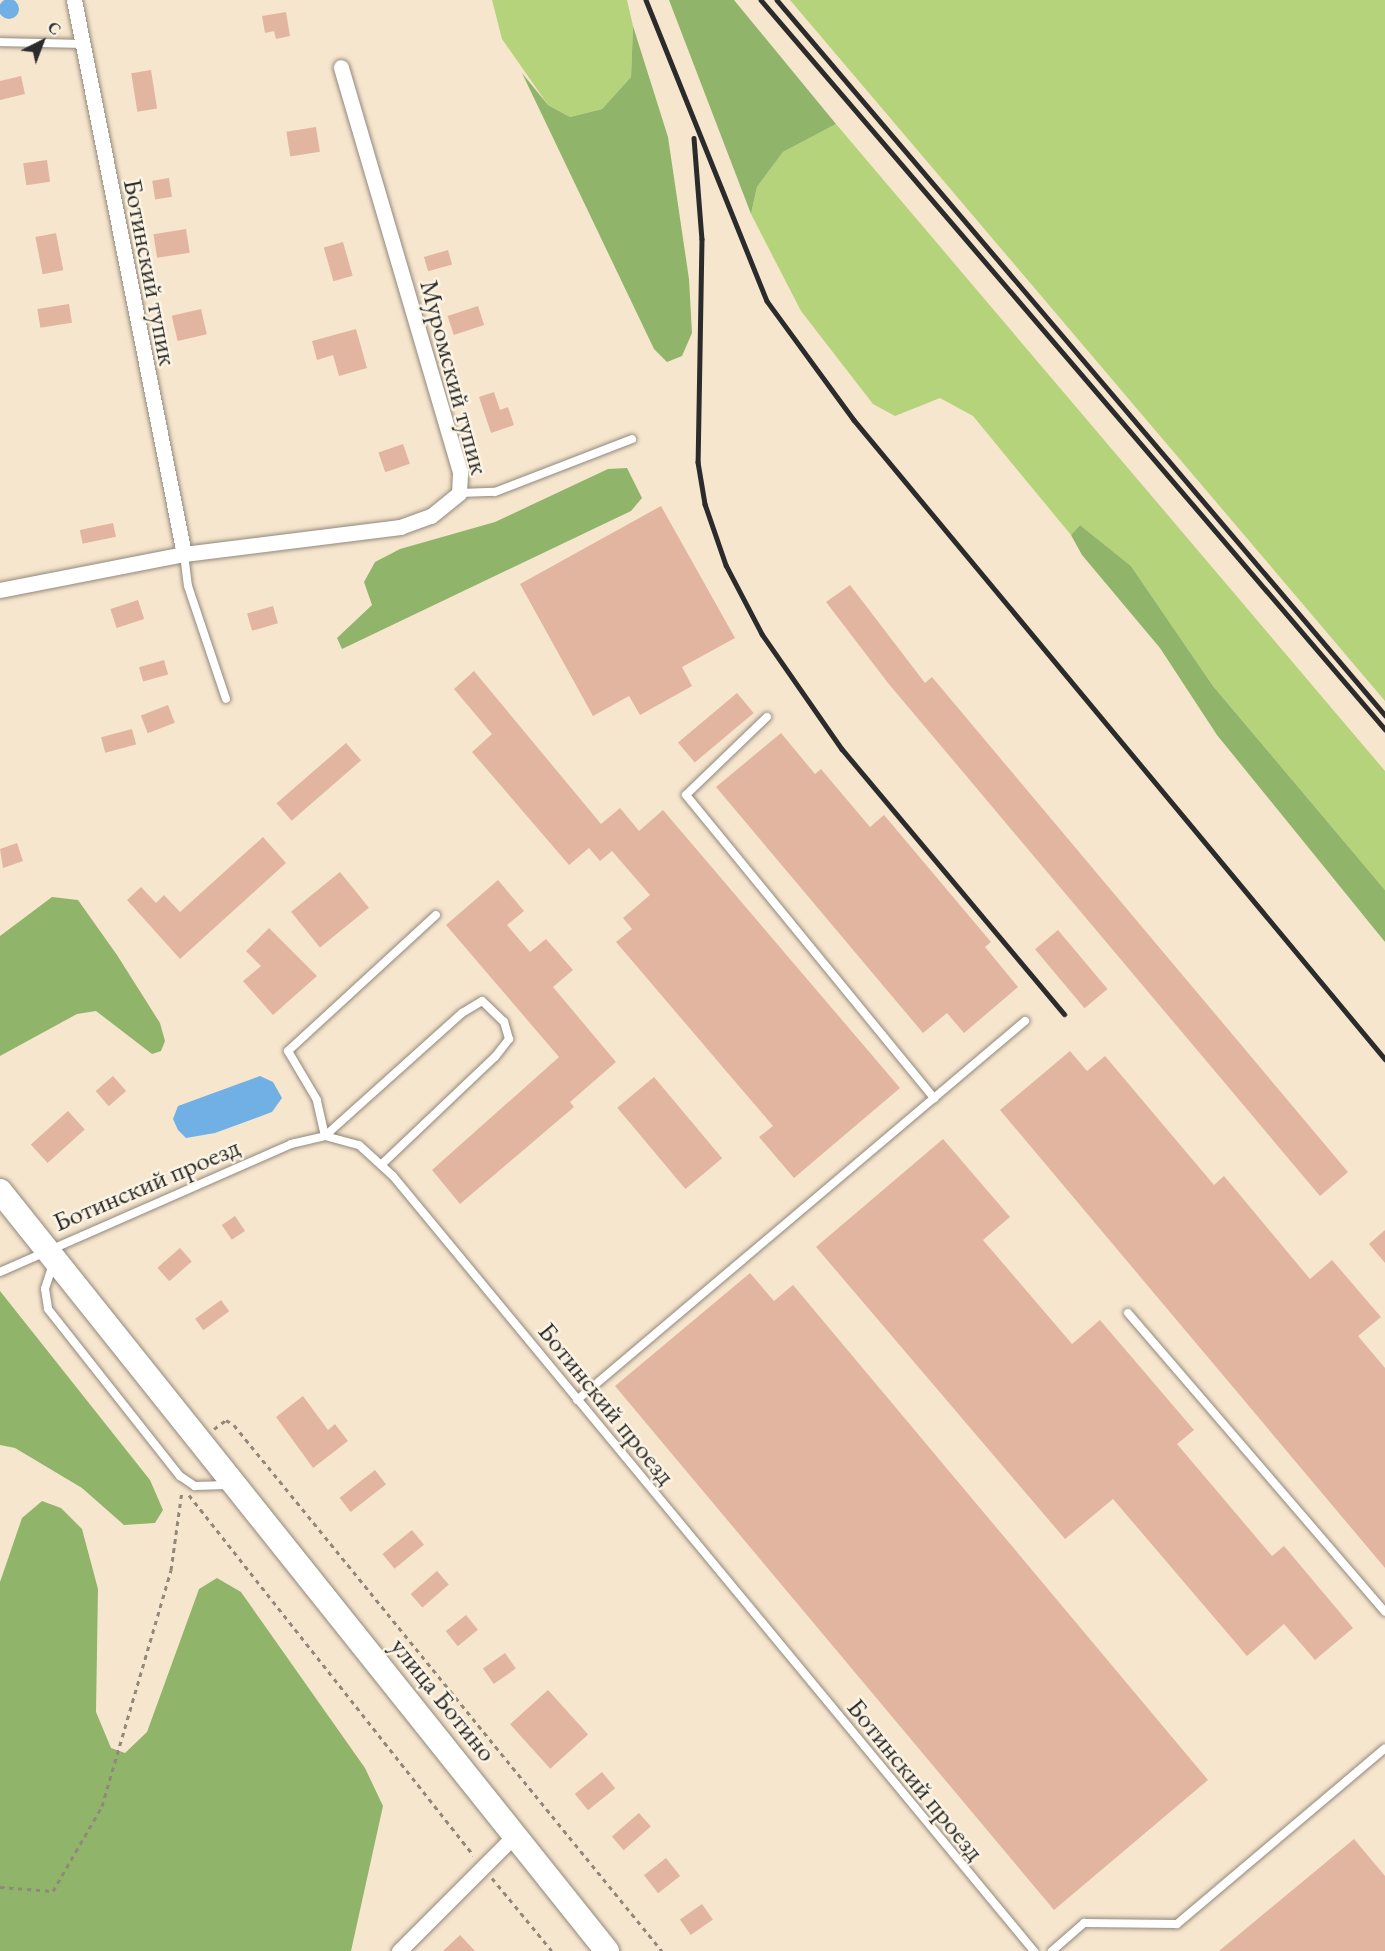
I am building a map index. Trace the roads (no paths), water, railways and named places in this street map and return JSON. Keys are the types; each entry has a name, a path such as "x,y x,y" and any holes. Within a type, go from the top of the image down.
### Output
{"main road":[{"name":"улица Ботино","path":"0,1191 607,1951"}],"street":[{"name":"Ботинский тупик","path":"74,0 184,554"},
{"name":"Муромский тупик","path":"0,590 184,554 400,527 431,516 459,493 460,472 341,67"},
{"path":"399,1951 515,1835"}],"lane":[{"path":"0,42 81,44"},
{"path":"459,493 495,492 632,439"},
{"path":"184,554 188,585 226,699"},
{"path":"767,717 686,795 934,1098"},
{"path":"381,1165 509,1039 504,1022 482,1001 325,1136 317,1100 288,1051 436,915"},
{"path":"577,1400 1025,1021"},
{"name":"Ботинский проезд","path":"0,1272 50,1255 280,1149 325,1136 359,1145 381,1165 1034,1951"},
{"path":"50,1255 45,1289 48,1309 180,1476 195,1486 234,1485"},
{"path":"1128,1313 1385,1612"},
{"path":"1052,1951 1084,1923 1177,1924 1385,1748"}],"water":[{"path":"5,-1 13,-1 19,5 19,13 13,19 5,19 -1,13 -1,5"},
{"path":"260,1076 273,1082 282,1098 272,1112 215,1133 186,1138 178,1130 173,1119 178,1106"}],"railway":[{"path":"646,0 767,301 854,420 1385,1059"},
{"path":"761,0 1385,729"},
{"path":"777,0 1385,715"},
{"path":"694,138 702,239 698,462 705,504 726,565 762,634 842,749 1064,1014"}]}
